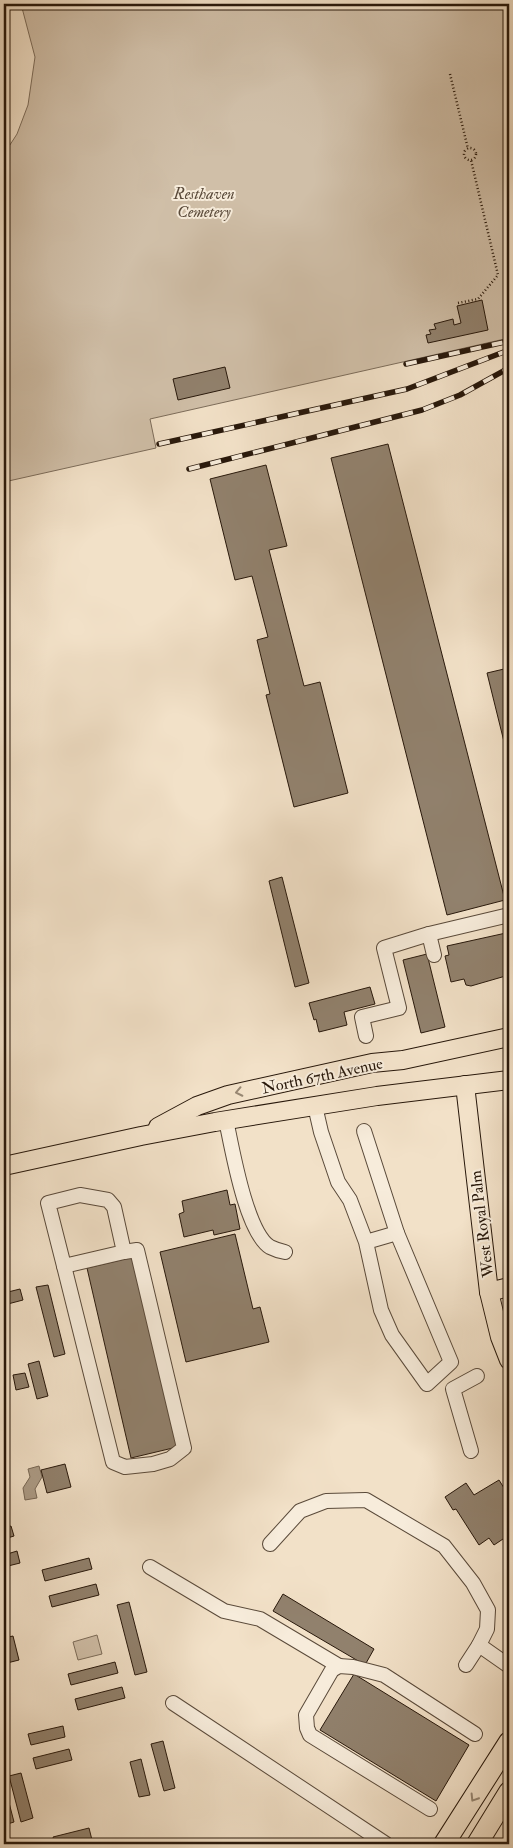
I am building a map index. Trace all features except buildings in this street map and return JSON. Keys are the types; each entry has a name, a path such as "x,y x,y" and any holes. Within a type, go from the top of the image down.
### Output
{"highway":[{"path":"444,1844 509,1742"},
{"path":"457,1824 478,1841 509,1792"}],"main road":[{"name":"North 67th Avenue","path":"141,1136 197,1106 228,1095 372,1063 403,1060 509,1037"},
{"name":"North 67th Avenue","path":"4,1166 141,1136 226,1120 509,1080"},
{"name":"West Royal Palm","path":"465,1085 489,1292 500,1337 509,1360"},
{"path":"489,1292 509,1287"}],"lane":[{"path":"366,1036 362,1017 398,1008 384,948 429,934 509,915"},
{"path":"429,934 434,955"},
{"path":"315,1106 321,1132 338,1182 350,1200 366,1242 381,1310 392,1335 427,1384 451,1362 397,1233 364,1131"},
{"path":"226,1120 239,1185 256,1230 269,1247 285,1252"},
{"path":"64,1266 137,1250 184,1448 170,1459 153,1464 125,1467 113,1462 48,1203 80,1195 108,1200 114,1207 124,1252"},
{"path":"366,1242 397,1233"},
{"path":"471,1451 453,1389 477,1376"},
{"path":"270,1544 300,1512 326,1501 366,1500 444,1546 474,1583 488,1610 487,1629 480,1645 466,1666"},
{"path":"150,1567 224,1611 260,1619 339,1666 353,1667 384,1675 475,1734"},
{"path":"480,1645 509,1666"},
{"path":"339,1666 332,1670 306,1715 307,1728 310,1735 430,1809"},
{"path":"173,1703 386,1844"}],"path":[{"path":"450,74 468,148 464,155 467,160 471,160"},
{"path":"468,148 472,148 476,153 476,157 471,160"},
{"path":"458,303 478,298 498,275 471,160"}],"green space":[{"name":"Resthaven Cemetery","path":"21,4 509,4 509,338 150,419 156,448 4,482 4,154 17,134 28,105 35,57"},
{"path":"97,1635 102,1654 78,1660 73,1642"}],"shaded area":[{"path":"39,1466 42,1477 35,1489 37,1498 25,1500 23,1488 30,1477 28,1469"}],"railway":[{"path":"406,364 509,341"},
{"path":"159,444 407,389 509,350"},
{"path":"189,469 422,410 460,395 509,368"}]}
